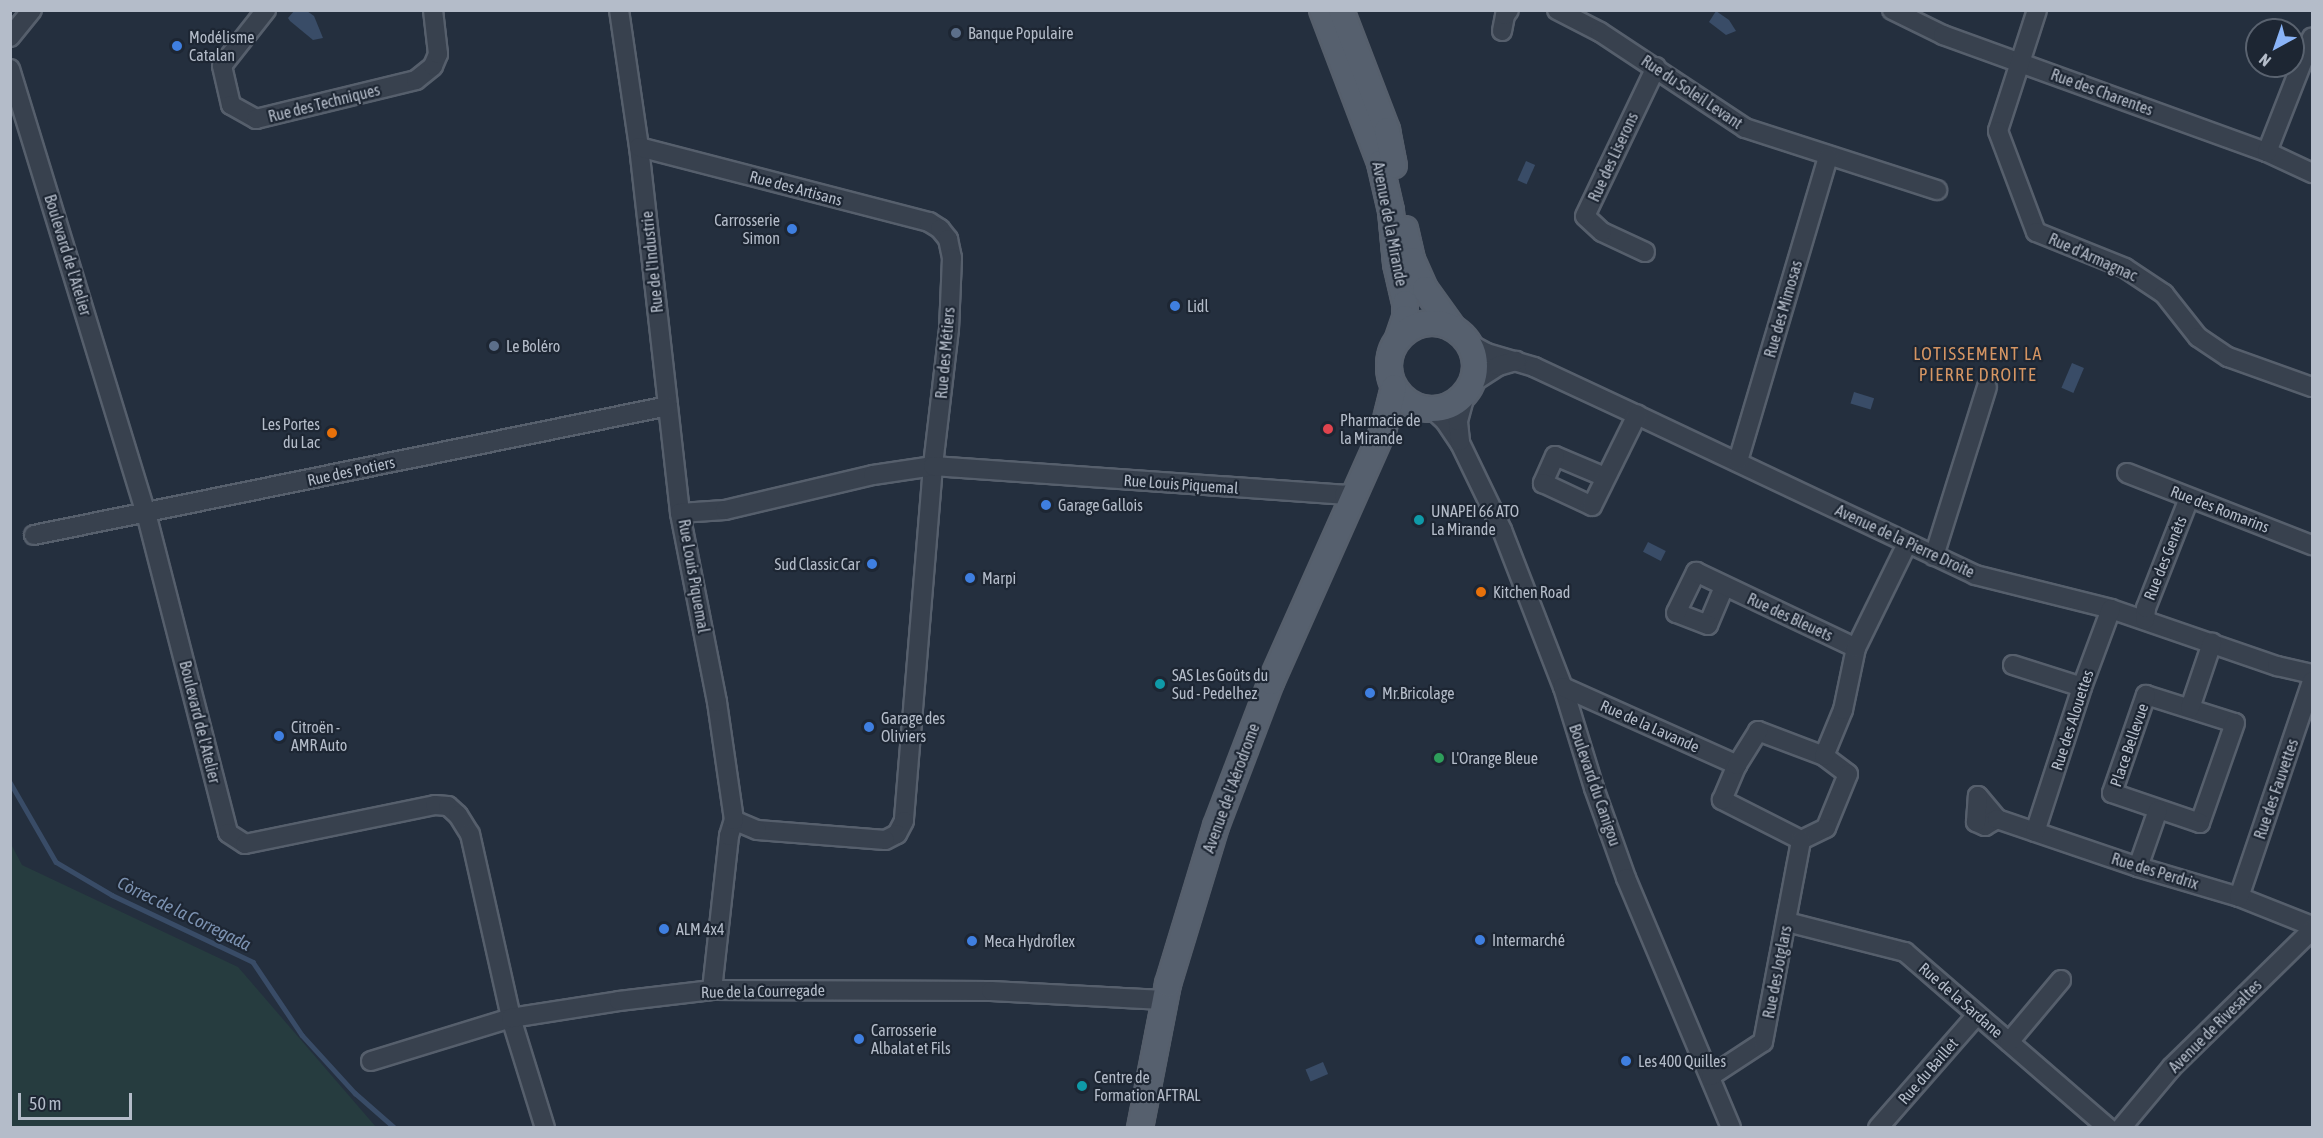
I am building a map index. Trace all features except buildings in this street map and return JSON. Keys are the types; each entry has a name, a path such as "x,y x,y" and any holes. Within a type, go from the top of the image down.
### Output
{"main road":[{"name":"Avenue de la Mirande","path":"1322,10 1383,173 1405,303 1405,318 1398,338"},
{"name":"Avenue de la Mirande","path":"1341,10 1386,130 1412,260 1425,289 1460,335"},
{"path":"1424,323 1439,323 1460,335 1474,355 1475,369 1469,388 1444,408 1425,408 1409,403 1394,387 1388,363 1398,338 1424,323"},
{"name":"Avenue de l'Aérodrome","path":"1140,1128 1164,1000 1216,826 1271,682 1383,431 1394,387"},
{"name":"Avenue de l'Aérodrome","path":"1383,431 1397,418 1425,408"}],"street":[{"path":"10,37 32,10"},
{"name":"Rue des Techniques","path":"266,10 222,66 231,105 256,119 416,80 433,66 438,54 433,10"},
{"name":"Rue de l'Industrie","path":"619,10 639,147 680,513"},
{"path":"1502,31 1505,15 1509,10"},
{"name":"Rue du Soleil Levant","path":"1557,10 1600,32 1656,67 1745,128 1937,190"},
{"name":"Rue des Charentes","path":"1892,10 1943,35 2267,152 2313,173"},
{"name":"Rue d'Armagnac","path":"2037,10 1998,131 2036,232 2125,268 2164,294 2198,337 2228,357 2313,387"},
{"path":"2267,152 2313,37"},
{"name":"Rue des Liserons","path":"1645,252 1602,232 1585,216 1656,67"},
{"name":"Boulevard de l'Atelier","path":"10,69 146,513 228,833 245,844 435,805 448,806 458,815 470,834 511,1018 545,1128"},
{"name":"Rue des Artisans","path":"639,147 929,222 940,229 948,239"},
{"name":"Rue des Mimosas","path":"1738,461 1828,156"},
{"name":"Rue des Métiers","path":"933,466 949,329 952,258 948,239"},
{"name":"Avenue de la Pierre Droite","path":"1460,335 1488,353 1516,361 1637,414 1975,575 2111,609 2277,666 2313,674"},
{"path":"1469,388 1498,366 1516,361"},
{"path":"1934,556 1987,387"},
{"name":"Boulevard du Canigou","path":"1460,443 1458,421 1469,388"},
{"name":"Rue des Potiers","path":"34,535 668,406"},
{"name":"Boulevard du Canigou","path":"1425,408 1445,421 1460,443 1502,530 1563,687 1594,788 1626,878 1731,1128"},
{"path":"1605,477 1637,414"},
{"path":"734,820 757,830 885,840 897,834 904,821 933,466"},
{"name":"Rue Louis Piquemal","path":"712,990 729,836 734,820 717,702 680,513 725,510 873,475 933,466 1344,495 1356,493"},
{"name":"Rue des Romarins","path":"2127,472 2313,545"},
{"name":"Rue des Genêts","path":"2145,620 2146,608 2189,498"},
{"path":"1824,756 1843,710 1856,648 1907,544"},
{"name":"Rue des Bleuets","path":"1724,586 1856,648"},
{"name":"Rue des Alouettes","path":"2035,832 2082,687 2111,609"},
{"path":"2190,708 2212,643"},
{"path":"2013,665 2082,687"},
{"name":"Rue des Fauvettes","path":"2239,897 2313,681"},
{"name":"Rue de la Lavande","path":"1563,687 1737,765"},
{"name":"Place Bellevue","path":"2146,695 2190,708 2235,723 2200,823 2112,793 2146,695"},
{"path":"1758,731 1824,756 1848,774 1826,828 1801,840 1722,800 1737,765 1758,731"},
{"path":"2138,867 2158,810"},
{"name":"Rue des Perdrix","path":"1997,819 2138,867 2239,897 2313,928"},
{"name":"Rue des Jotglars","path":"1711,1076 1763,1042 1801,840"},
{"name":"Rue de la Sardane","path":"1787,922 1905,952 2108,1128"},
{"name":"Avenue de Rivesaltes","path":"2121,1128 2172,1067 2313,928"},
{"path":"2009,1042 2061,980"},
{"name":"Rue de la Courregade","path":"370,1060 511,1018 619,1001 712,990 991,991 1164,1000"},
{"name":"Rue du Baillet","path":"1878,1128 1977,1015"}],"green space":[{"path":"10,842 22,865 238,967 376,1127 11,1127"}],"water":[{"path":"294,11 307,11 314,16 323,38 313,40 290,21 288,18"},
{"path":"1716,11 1729,20 1736,31 1726,35 1709,22"},
{"path":"1526,161 1535,165 1527,184 1517,180"},
{"path":"2072,363 2084,368 2073,393 2061,388"},
{"path":"1854,392 1874,398 1871,410 1850,403"},
{"path":"1648,542 1666,551 1661,561 1643,552"},
{"path":"1323,1062 1328,1074 1311,1081 1306,1069"}],"waterway":[{"name":"Còrrec de la Corregada","path":"10,782 56,862 112,895 253,962 302,1035 355,1093 395,1128"}],"place":[{"name":"Banque Populaire","path":"956,33"},
{"name":"Modélisme Catalan","path":"177,46"},
{"name":"Carrosserie Simon","path":"792,229"},
{"name":"Lidl","path":"1175,306"},
{"name":"Le Boléro","path":"494,346"},
{"name":"Pharmacie de la Mirande","path":"1328,429"},
{"name":"Les Portes du Lac","path":"332,433"},
{"name":"Garage Gallois","path":"1046,505"},
{"name":"UNAPEI 66 ATO La Mirande","path":"1419,520"},
{"name":"Sud Classic Car","path":"872,564"},
{"name":"Marpi","path":"970,578"},
{"name":"Kitchen Road","path":"1481,592"},
{"name":"SAS Les Goûts du Sud - Pedelhez","path":"1160,684"},
{"name":"Mr.Bricolage","path":"1370,693"},
{"name":"Garage des Oliviers","path":"869,727"},
{"name":"Citroën - AMR Auto","path":"279,736"},
{"name":"L'Orange Bleue","path":"1439,758"},
{"name":"ALM 4x4","path":"664,929"},
{"name":"Intermarché","path":"1480,940"},
{"name":"Meca Hydroflex","path":"972,941"},
{"name":"Carrosserie Albalat et Fils","path":"859,1039"},
{"name":"Les 400 Quilles","path":"1626,1061"},
{"name":"Centre de Formation AFTRAL","path":"1082,1086"}],"district":[{"name":"LOTISSEMENT LA PIERRE DROITE","path":"1978,365"}]}
